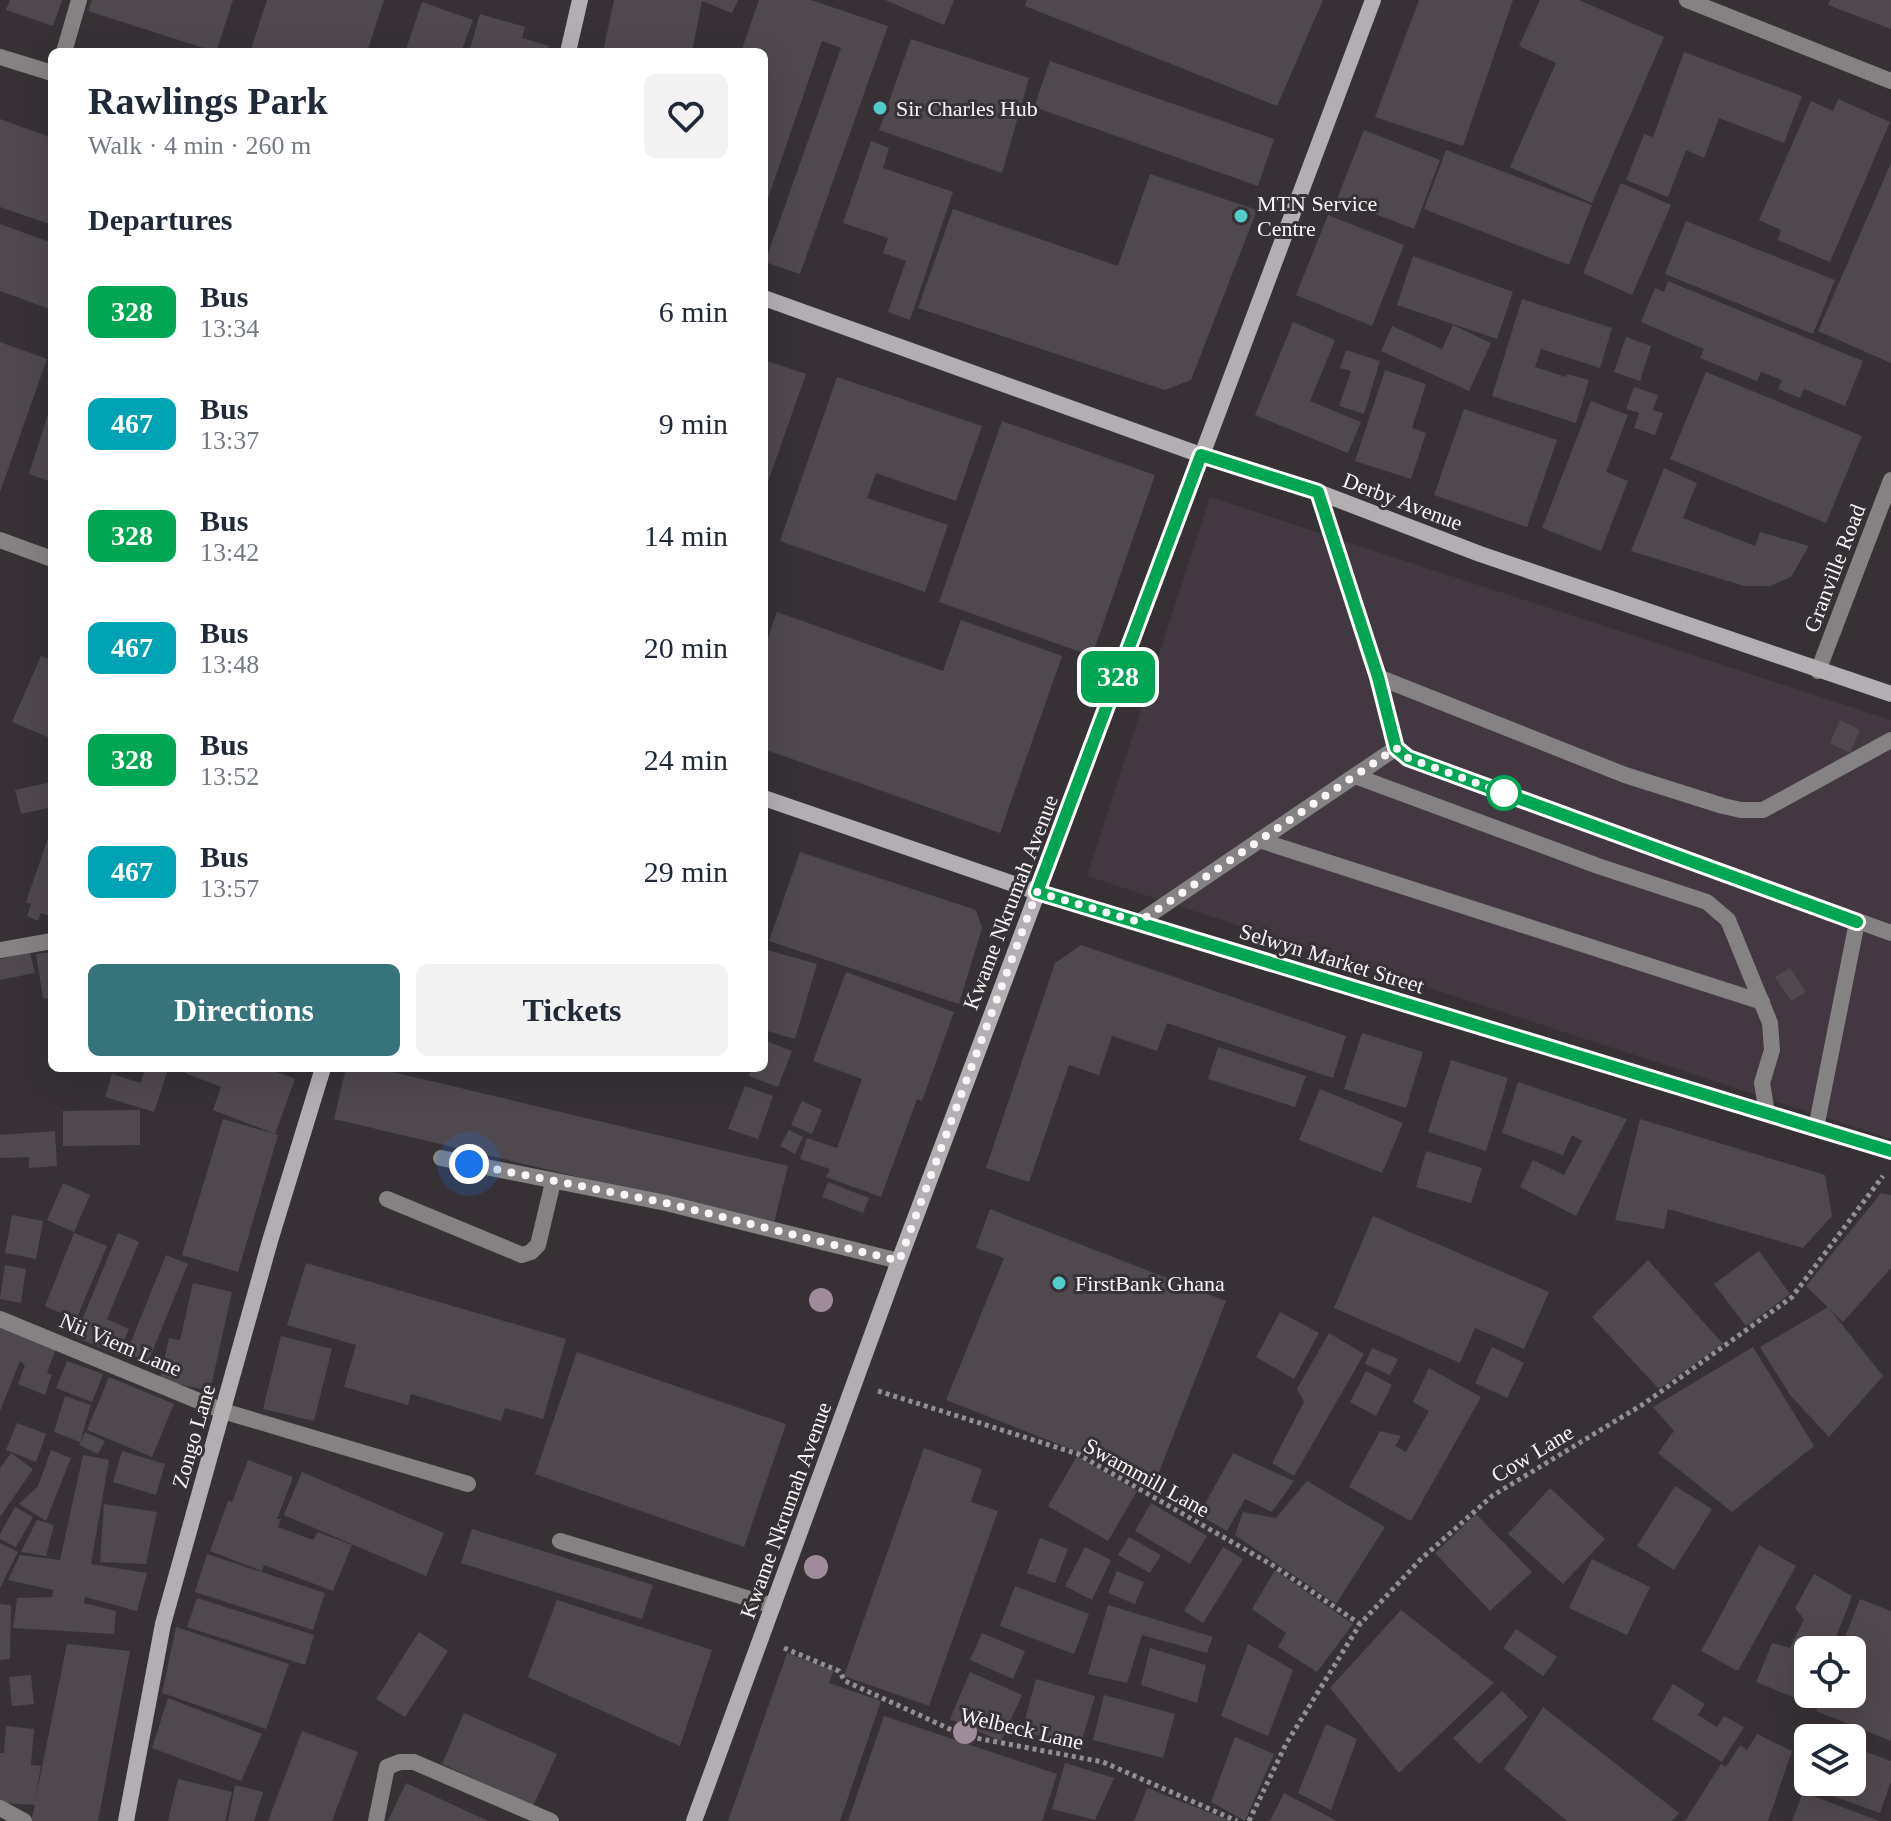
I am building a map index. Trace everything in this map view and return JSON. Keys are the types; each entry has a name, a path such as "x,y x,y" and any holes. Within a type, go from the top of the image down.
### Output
{"main road":[{"path":"569,48 580,0"},
{"name":"Kwame Nkrumah Avenue","path":"694,1821 899,1261 1373,0"},
{"name":"Derby Avenue","path":"768,299 1201,455 1318,492 1480,554 1891,694"},
{"name":"Selwyn Market Street","path":"768,799 1037,892 1891,1151"},
{"name":"Zongo Lane","path":"126,1821 163,1624 270,1241 322,1072"}],"street":[{"path":"65,48 79,0"},
{"path":"1687,0 1891,81"},
{"path":"0,57 48,72"},
{"name":"Granville Road","path":"1818,671 1891,480"},
{"path":"1318,492 1378,677 1396,748 1408,758 1891,933"},
{"path":"0,540 48,558"},
{"path":"1378,677 1625,775 1741,810 1763,810 1891,740"},
{"path":"1139,922 1396,748"},
{"path":"1355,776 1598,866 1707,902 1728,920 1770,1023 1772,1050 1762,1083 1767,1113"},
{"path":"1259,840 1762,1002"},
{"path":"1816,1128 1857,922"},
{"path":"0,950 48,942"},
{"path":"441,1158 666,1203 899,1261"},
{"path":"387,1199 522,1255 538,1245 553,1182"},
{"name":"Nii Viem Lane","path":"0,1319 223,1411 468,1484"},
{"path":"560,1541 773,1606"},
{"path":"376,1821 387,1767 400,1762 414,1762 551,1821"},
{"path":"0,1808 24,1821"}],"path":[{"name":"Cow Lane","path":"1249,1821 1286,1744 1360,1624 1421,1559 1492,1496 1645,1403 1792,1297 1891,1166"},
{"name":"Swammill Lane","path":"855,1383 1078,1454 1274,1566 1360,1624"},
{"name":"Welbeck Lane","path":"761,1639 839,1671 845,1681 965,1736 1103,1762 1237,1821"}],"shaded area":[{"path":"1210,497 1891,720 1891,1139 1087,876"}],"building":[{"path":"10,0 62,0 53,26 6,10"},
{"path":"92,0 233,0 217,48 204,48 88,11"},
{"path":"267,0 384,0 368,48 251,48"},
{"path":"614,0 738,0 732,13 702,1 693,48 604,48"},
{"path":"759,0 811,0 888,26 800,274 768,263 768,254 841,48 822,41 768,198 768,48 742,48"},
{"path":"885,0 954,0 944,25"},
{"path":"1027,0 1323,0 1277,106 1025,6"},
{"path":"1419,0 1513,0 1463,146 1375,117"},
{"path":"1540,0 1579,0 1664,37 1592,203 1510,167 1556,63 1519,46"},
{"path":"1830,0 1891,0 1891,29 1828,5"},
{"path":"422,2 473,20 462,48 406,48"},
{"path":"480,14 525,27 522,38 549,46 548,48 470,48"},
{"path":"911,39 1029,78 1002,173 879,130"},
{"path":"1684,52 1802,96 1784,143 1719,118 1704,158 1686,150 1668,197 1626,180 1644,134 1653,137"},
{"path":"1050,61 1274,139 1258,186 1034,107"},
{"path":"1838,99 1890,122 1830,262 1778,240 1781,230 1759,220 1811,101 1833,111"},
{"path":"0,119 48,137 48,224 0,207"},
{"path":"1364,130 1440,160 1414,229 1337,199"},
{"path":"871,141 889,148 883,168 953,192 910,320 888,312 906,261 883,253 888,238 843,223"},
{"path":"1446,150 1592,205 1569,265 1424,209"},
{"path":"1891,163 1891,363 1818,331"},
{"path":"1150,174 1257,210 1191,380 1165,390 918,308 953,209 1118,266"},
{"path":"1621,183 1671,205 1632,295 1583,273"},
{"path":"1328,215 1404,245 1372,326 1296,295"},
{"path":"1686,221 1835,280 1813,334 1665,274"},
{"path":"0,224 48,242 48,309 0,291"},
{"path":"1413,256 1513,292 1497,339 1397,305"},
{"path":"1668,281 1863,361 1845,406 1804,389 1800,398 1778,389 1782,380 1761,372 1757,381 1700,358 1704,349 1641,322 1655,288 1664,292"},
{"path":"1522,299 1612,328 1600,368 1541,349 1535,367 1566,377 1567,374 1589,380 1576,423 1492,396"},
{"path":"1293,322 1335,340 1310,401 1361,422 1348,453 1255,415"},
{"path":"1453,325 1491,343 1469,391 1381,351 1392,326 1442,349"},
{"path":"1626,337 1651,346 1640,381 1614,372"},
{"path":"0,342 47,359 0,492"},
{"path":"1346,350 1380,361 1364,414 1339,406 1351,371 1340,368"},
{"path":"768,361 806,374 768,482"},
{"path":"1385,370 1426,384 1412,428 1426,433 1411,479 1355,461"},
{"path":"1706,372 1862,436 1826,523 1670,459"},
{"path":"837,377 982,426 956,501 876,473 867,498 948,525 925,592 780,541"},
{"path":"1634,387 1658,395 1653,410 1663,413 1655,435 1634,428 1639,413 1626,409"},
{"path":"1591,401 1628,415 1606,472 1628,481 1601,551 1542,528"},
{"path":"1464,409 1557,440 1527,527 1434,495"},
{"path":"48,414 48,481 29,474"},
{"path":"1002,421 1155,475 1092,656 939,602"},
{"path":"1664,468 1697,483 1683,518 1755,546 1760,532 1809,546 1791,577 1770,586 1744,586 1631,551"},
{"path":"777,612 943,671 961,620 1062,656 1000,833 768,750 768,638"},
{"path":"41,656 48,659 48,737 12,722"},
{"path":"1840,720 1860,730 1850,753 1830,743"},
{"path":"48,783 48,808 21,814 15,790"},
{"path":"48,839 48,916 41,913 38,921 27,916 31,904 26,902"},
{"path":"800,852 976,910 982,928 959,1004 769,941"},
{"path":"1081,945 1346,1036 1333,1078 1167,1023 1157,1051 1112,1036 1099,1075 1069,1065 1029,1182 986,1168 1055,963"},
{"path":"768,950 817,964 795,1039 768,1031"},
{"path":"30,952 35,973 0,980 0,959"},
{"path":"48,952 48,999 43,998 36,954"},
{"path":"1790,968 1806,992 1791,1001 1775,977"},
{"path":"846,972 954,1012 922,1101 917,1099 881,1197 826,1177 830,1169 800,1159 807,1138 837,1148 862,1079 813,1061"},
{"path":"1362,1033 1423,1052 1406,1108 1344,1089"},
{"path":"768,1042 792,1051 778,1087 749,1076 750,1072 768,1072"},
{"path":"1218,1047 1306,1076 1295,1107 1208,1079"},
{"path":"1451,1060 1508,1078 1486,1151 1428,1132"},
{"path":"144,1072 167,1072 154,1112 105,1097 112,1074 141,1083"},
{"path":"277,1072 295,1079 275,1134 213,1110 221,1087 185,1073"},
{"path":"345,1072 393,1072 788,1166 774,1223 334,1119"},
{"path":"1518,1082 1627,1119 1576,1216 1520,1187 1533,1160 1564,1175 1582,1141 1572,1135 1563,1155 1502,1133"},
{"path":"745,1086 773,1096 758,1139 728,1129"},
{"path":"1320,1089 1403,1123 1382,1173 1299,1140"},
{"path":"802,1101 822,1110 812,1134 791,1125"},
{"path":"140,1110 140,1145 63,1146 63,1111"},
{"path":"223,1119 278,1135 238,1272 182,1255"},
{"path":"1640,1119 1825,1175 1832,1216 1803,1248 1668,1209 1664,1229 1615,1220"},
{"path":"789,1130 803,1137 795,1154 780,1146"},
{"path":"55,1131 57,1166 29,1168 29,1157 0,1158 0,1135"},
{"path":"1426,1151 1482,1168 1471,1203 1416,1187"},
{"path":"828,1182 869,1198 863,1213 822,1197"},
{"path":"63,1183 90,1195 74,1232 47,1220"},
{"path":"1881,1193 1891,1195 1891,1268 1843,1322 1806,1286"},
{"path":"990,1209 1226,1301 1155,1482 946,1400 1004,1258 976,1248"},
{"path":"12,1215 43,1221 36,1259 5,1253"},
{"path":"1373,1216 1549,1292 1524,1349 1475,1328 1460,1363 1334,1308"},
{"path":"74,1233 107,1246 76,1320 45,1306"},
{"path":"118,1233 139,1242 107,1319 129,1329 118,1355 75,1337"},
{"path":"1759,1251 1790,1294 1746,1326 1714,1284"},
{"path":"166,1255 188,1264 148,1362 126,1354"},
{"path":"1648,1260 1723,1344 1659,1389 1592,1317"},
{"path":"306,1263 566,1339 543,1419 505,1408 501,1421 411,1394 408,1405 344,1387 356,1345 287,1325"},
{"path":"5,1265 26,1269 21,1303 0,1299"},
{"path":"193,1283 232,1292 210,1391 160,1380 169,1338 180,1340"},
{"path":"1828,1307 1883,1376 1829,1437 1790,1395 1760,1347"},
{"path":"1280,1312 1319,1333 1294,1379 1256,1357"},
{"path":"0,1327 56,1349 47,1373 52,1375 45,1395 18,1384 25,1365 20,1361 0,1411"},
{"path":"1329,1333 1364,1354 1294,1476 1272,1463 1304,1402 1297,1389"},
{"path":"281,1336 332,1349 314,1421 263,1409"},
{"path":"1492,1347 1524,1363 1507,1398 1475,1383"},
{"path":"1753,1347 1814,1446 1732,1512 1658,1453 1674,1431 1653,1407"},
{"path":"1372,1348 1398,1359 1390,1375 1365,1364"},
{"path":"577,1352 786,1424 744,1547 535,1474"},
{"path":"67,1361 103,1374 92,1402 56,1388"},
{"path":"1429,1368 1481,1397 1411,1521 1349,1487 1380,1431 1401,1436 1395,1446 1406,1452 1429,1411 1413,1402"},
{"path":"1366,1371 1392,1385 1376,1416 1350,1402"},
{"path":"109,1377 174,1404 152,1457 87,1430"},
{"path":"65,1396 91,1405 80,1442 54,1432"},
{"path":"17,1423 46,1434 36,1462 6,1450"},
{"path":"85,1432 105,1441 98,1454 79,1445"},
{"path":"924,1448 982,1469 971,1502 998,1511 929,1706 844,1676"},
{"path":"51,1450 71,1458 46,1521 19,1504 38,1486"},
{"path":"122,1451 165,1464 156,1495 113,1482"},
{"path":"11,1453 33,1469 0,1517 0,1468"},
{"path":"1233,1453 1294,1481 1272,1512 1245,1499 1227,1531 1199,1515"},
{"path":"83,1455 109,1460 91,1564 147,1573 137,1611 85,1597 84,1603 116,1611 114,1634 13,1628 17,1598 52,1597 53,1590 8,1580 20,1555 60,1560"},
{"path":"1077,1456 1137,1491 1108,1541 1048,1506"},
{"path":"248,1460 293,1477 277,1519 281,1519 278,1527 313,1540 318,1532 352,1545 333,1591 264,1565 262,1571 210,1551 228,1501 232,1502"},
{"path":"302,1472 444,1533 426,1576 284,1515"},
{"path":"1307,1481 1385,1527 1336,1604 1235,1535 1243,1512 1276,1518"},
{"path":"1675,1486 1712,1509 1674,1570 1637,1546"},
{"path":"1550,1488 1605,1539 1563,1584 1508,1534"},
{"path":"1151,1503 1207,1536 1190,1564 1135,1531"},
{"path":"104,1504 157,1512 146,1564 100,1562"},
{"path":"15,1507 33,1517 16,1547 0,1539"},
{"path":"1476,1514 1532,1572 1490,1611 1435,1553"},
{"path":"37,1520 54,1525 46,1556 21,1552"},
{"path":"472,1529 653,1585 642,1619 461,1563"},
{"path":"1129,1537 1161,1555 1150,1573 1118,1555"},
{"path":"1040,1538 1068,1549 1055,1583 1027,1573"},
{"path":"0,1543 18,1552 0,1588"},
{"path":"1759,1545 1796,1566 1738,1671 1701,1651"},
{"path":"1085,1547 1111,1560 1092,1600 1065,1586"},
{"path":"1223,1547 1243,1559 1203,1623 1184,1611"},
{"path":"207,1554 325,1593 313,1630 195,1592"},
{"path":"1592,1559 1650,1587 1627,1635 1569,1608"},
{"path":"1275,1570 1353,1624 1317,1672 1278,1647 1286,1633 1252,1609"},
{"path":"1117,1571 1144,1582 1135,1604 1108,1593"},
{"path":"1814,1574 1852,1596 1836,1636 1796,1636 1804,1619 1795,1608"},
{"path":"1015,1586 1089,1614 1074,1654 1000,1626"},
{"path":"197,1598 314,1635 305,1665 187,1627"},
{"path":"1860,1599 1891,1611 1891,1741 1866,1731 1866,1724 1848,1724 1816,1711 1817,1708 1866,1708 1866,1636 1845,1636"},
{"path":"557,1600 712,1650 680,1746 528,1677"},
{"path":"0,1604 11,1605 10,1659 0,1660"},
{"path":"1108,1605 1213,1637 1207,1653 1142,1635 1127,1683 1088,1674"},
{"path":"1401,1610 1494,1683 1399,1773 1330,1688"},
{"path":"176,1627 289,1664 266,1729 162,1693"},
{"path":"1516,1629 1557,1657 1543,1676 1503,1648"},
{"path":"419,1632 448,1651 405,1717 376,1699"},
{"path":"982,1633 1025,1651 1013,1679 970,1660"},
{"path":"1794,1640 1794,1697 1756,1682 1772,1643 1790,1648"},
{"path":"67,1644 130,1651 98,1821 31,1821 35,1805 0,1803 0,1753 4,1753 6,1726 34,1729 31,1765 41,1766 35,1802"},
{"path":"1248,1644 1293,1670 1268,1736 1221,1716"},
{"path":"1150,1648 1206,1665 1197,1703 1141,1685"},
{"path":"787,1653 834,1670 829,1683 881,1701 840,1821 728,1821"},
{"path":"970,1672 1022,1695 1001,1741 950,1719"},
{"path":"31,1675 34,1704 12,1706 9,1677"},
{"path":"1036,1679 1095,1696 1080,1747 1022,1731"},
{"path":"1673,1684 1705,1704 1698,1715 1717,1727 1724,1716 1744,1727 1722,1762 1652,1719"},
{"path":"1502,1691 1528,1717 1479,1764 1453,1738"},
{"path":"1104,1695 1175,1714 1163,1758 1093,1740"},
{"path":"168,1698 262,1734 241,1781 152,1748"},
{"path":"1543,1707 1679,1813 1672,1821 1567,1821 1504,1769"},
{"path":"464,1713 557,1754 533,1806 442,1764"},
{"path":"884,1716 1057,1774 1042,1821 848,1821"},
{"path":"1326,1724 1357,1739 1331,1810 1298,1793"},
{"path":"302,1731 358,1752 332,1821 268,1821"},
{"path":"1757,1734 1792,1751 1768,1821 1685,1821 1721,1764 1726,1767 1740,1745 1747,1750"},
{"path":"1235,1737 1274,1754 1245,1821 1211,1802"},
{"path":"1866,1752 1891,1761 1891,1781 1880,1813 1833,1796 1866,1796"},
{"path":"1065,1763 1114,1778 1095,1820 1052,1809"},
{"path":"178,1779 232,1792 225,1821 168,1821"},
{"path":"406,1783 488,1821 388,1821"},
{"path":"235,1785 263,1792 254,1821 228,1821"},
{"path":"1147,1788 1231,1821 1134,1821"},
{"path":"1284,1793 1337,1821 1270,1821"},
{"path":"1801,1796 1813,1796 1879,1821 1792,1821"}],"bus line":[{"name":"328","path":"1857,922 1408,758 1396,748 1378,677 1318,492 1201,455 1037,892 1891,1151"}],"place":[{"name":"Sir Charles Hub","path":"880,108"},
{"name":"MTN Service Centre","path":"1241,216"},
{"name":"FirstBank Ghana","path":"1059,1283"}],"route":[{"path":"469,1164 666,1203 899,1261 1037,892 1139,922 1396,748 1408,758 1504,793"}]}
